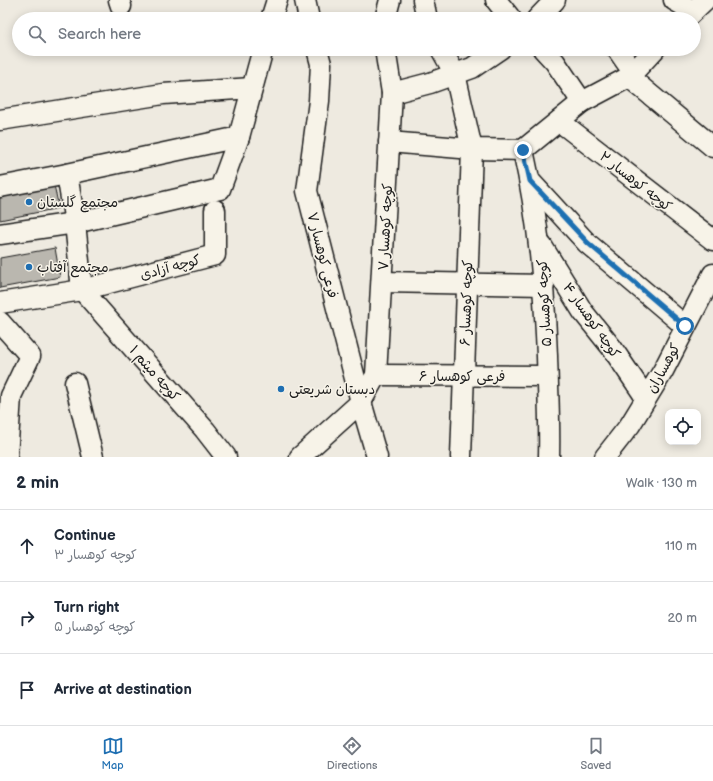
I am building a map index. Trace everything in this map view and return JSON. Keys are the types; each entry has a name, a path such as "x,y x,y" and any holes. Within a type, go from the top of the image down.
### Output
{"street":[{"path":"273,12 277,0"},
{"path":"305,0 308,12"},
{"path":"387,12 390,0"},
{"path":"423,0 426,12"},
{"path":"496,0 505,12"},
{"path":"544,12 556,0"},
{"path":"674,0 694,10"},
{"path":"0,234 75,223 220,189 239,137 261,56"},
{"name":"فرعی کوهسار ۷","path":"319,56 321,64 319,101 307,191 360,402 377,457"},
{"name":"کوچه کوهسار ۷","path":"300,457 360,402 376,375 392,93 386,56"},
{"name":"کوچه کوهسار ۶","path":"445,56 455,74 472,149 461,457"},
{"path":"392,93 472,68 490,56"},
{"path":"549,56 555,62 582,102"},
{"path":"620,56 631,74 713,147"},
{"path":"389,142 472,149 523,150 582,102 631,74 648,56"},
{"path":"0,120 163,94 252,88"},
{"name":"کوچه کوهسار ۲","path":"559,121 713,240"},
{"path":"0,187 239,137"},
{"name":"کوچه کوهسار ۵","path":"523,150 530,181 544,285 549,457"},
{"path":"0,303 82,290 75,223 67,174"},
{"path":"530,181 588,243 685,326"},
{"name":"کوچه آزادی","path":"82,290 215,255 215,210"},
{"name":"کوچه کوهسار ۴","path":"539,241 582,312 612,348 646,398"},
{"name":"کوهساران","path":"605,457 630,425 663,371 685,326 705,305 713,274"},
{"path":"382,282 544,285"},
{"name":"کوچه میثم ۱","path":"82,290 216,453"},
{"path":"0,322 30,356 6,391 7,457"},
{"name":"فرعی کوهسار ۶","path":"376,375 547,376"},
{"path":"75,383 93,457"}],"building":[{"name":"مجتمع گلستان","path":"54,185 59,208 0,220 0,195"},
{"name":"مجتمع آفتاب","path":"55,248 60,277 0,288 0,258"}],"place":[{"name":"مجتمع گلستان","path":"29,202"},
{"name":"مجتمع آفتاب","path":"29,267"},
{"name":"دبستان شریعتی","path":"281,389"}],"route":[{"path":"523,150 530,181 588,243 685,326"}]}
